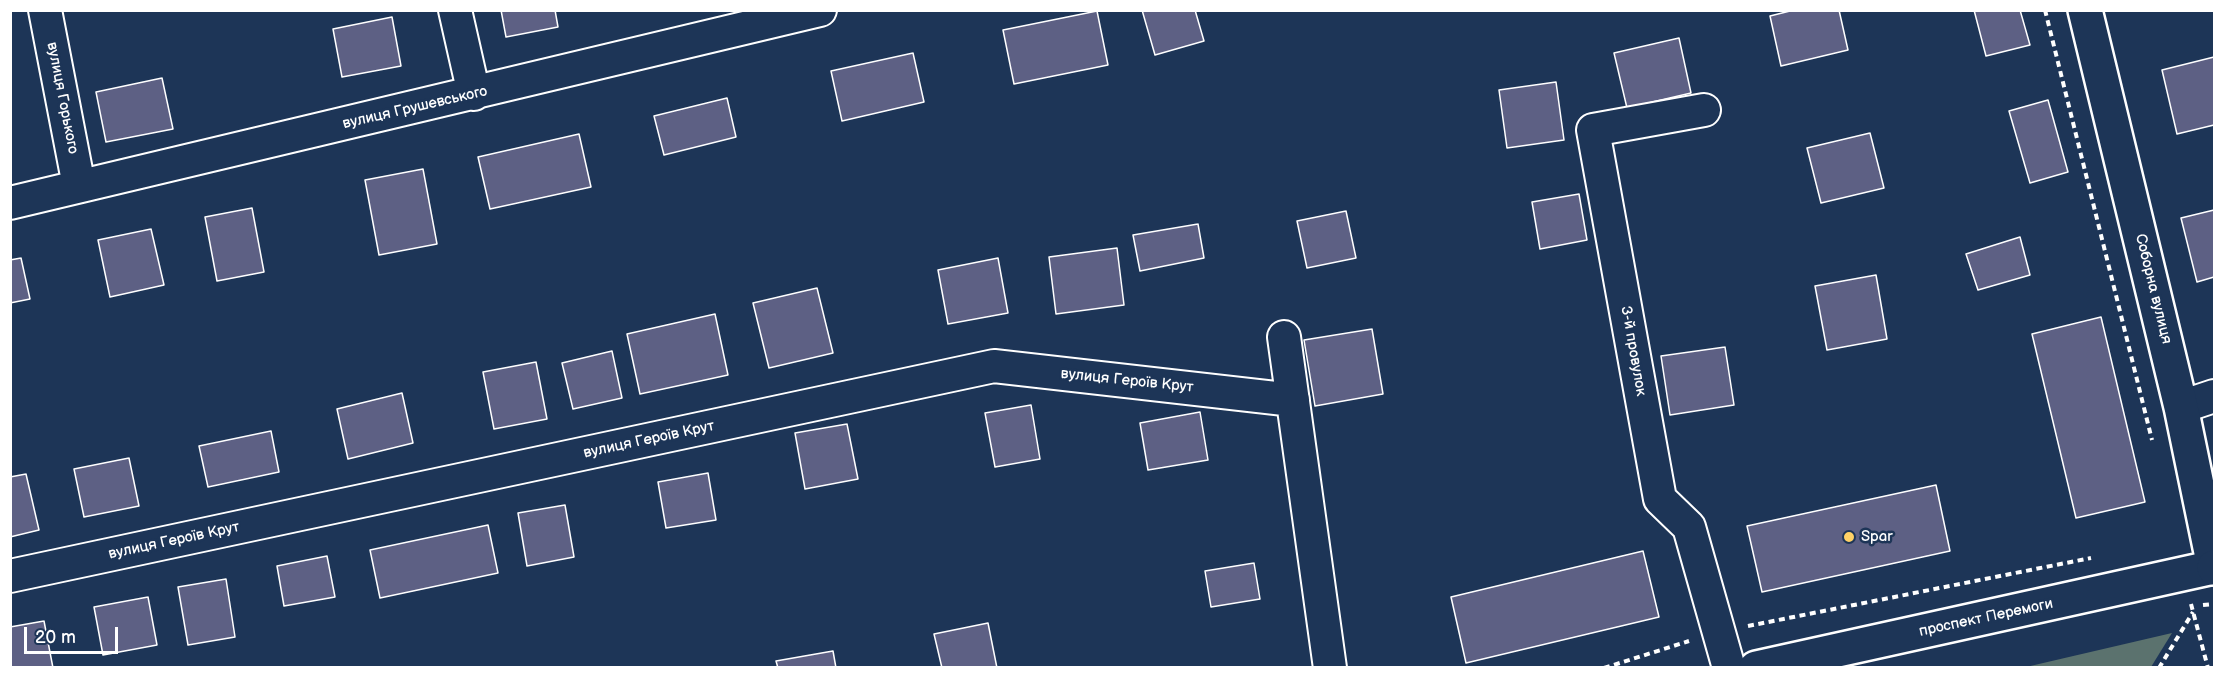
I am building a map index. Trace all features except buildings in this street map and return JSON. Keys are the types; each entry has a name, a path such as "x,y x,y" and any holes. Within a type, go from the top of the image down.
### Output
{"street":[{"name":"вулиця Горького","path":"45,10 79,186"},
{"path":"455,10 474,94"},
{"name":"Соборна вулиця","path":"2085,10 2181,407 2214,567"},
{"name":"вулиця Грушевського","path":"10,203 474,94 801,13"},
{"name":"3-й провулок","path":"1704,110 1593,130 1660,499 1689,527 1729,668"},
{"path":"1284,337 1330,668"},
{"name":"вулиця Героїв Крут","path":"10,576 994,366 1293,400"},
{"path":"2181,407 2214,396"},
{"name":"проспект Перемоги","path":"1765,667 2214,567"}],"path":[{"path":"2045,10 2154,448"},
{"path":"1604,668 1719,632 2095,557"},
{"path":"2159,668 2193,612"}],"green space":[{"path":"2172,633 2151,667 2026,667"}],"place":[{"name":"Spar","path":"1849,537"}]}
